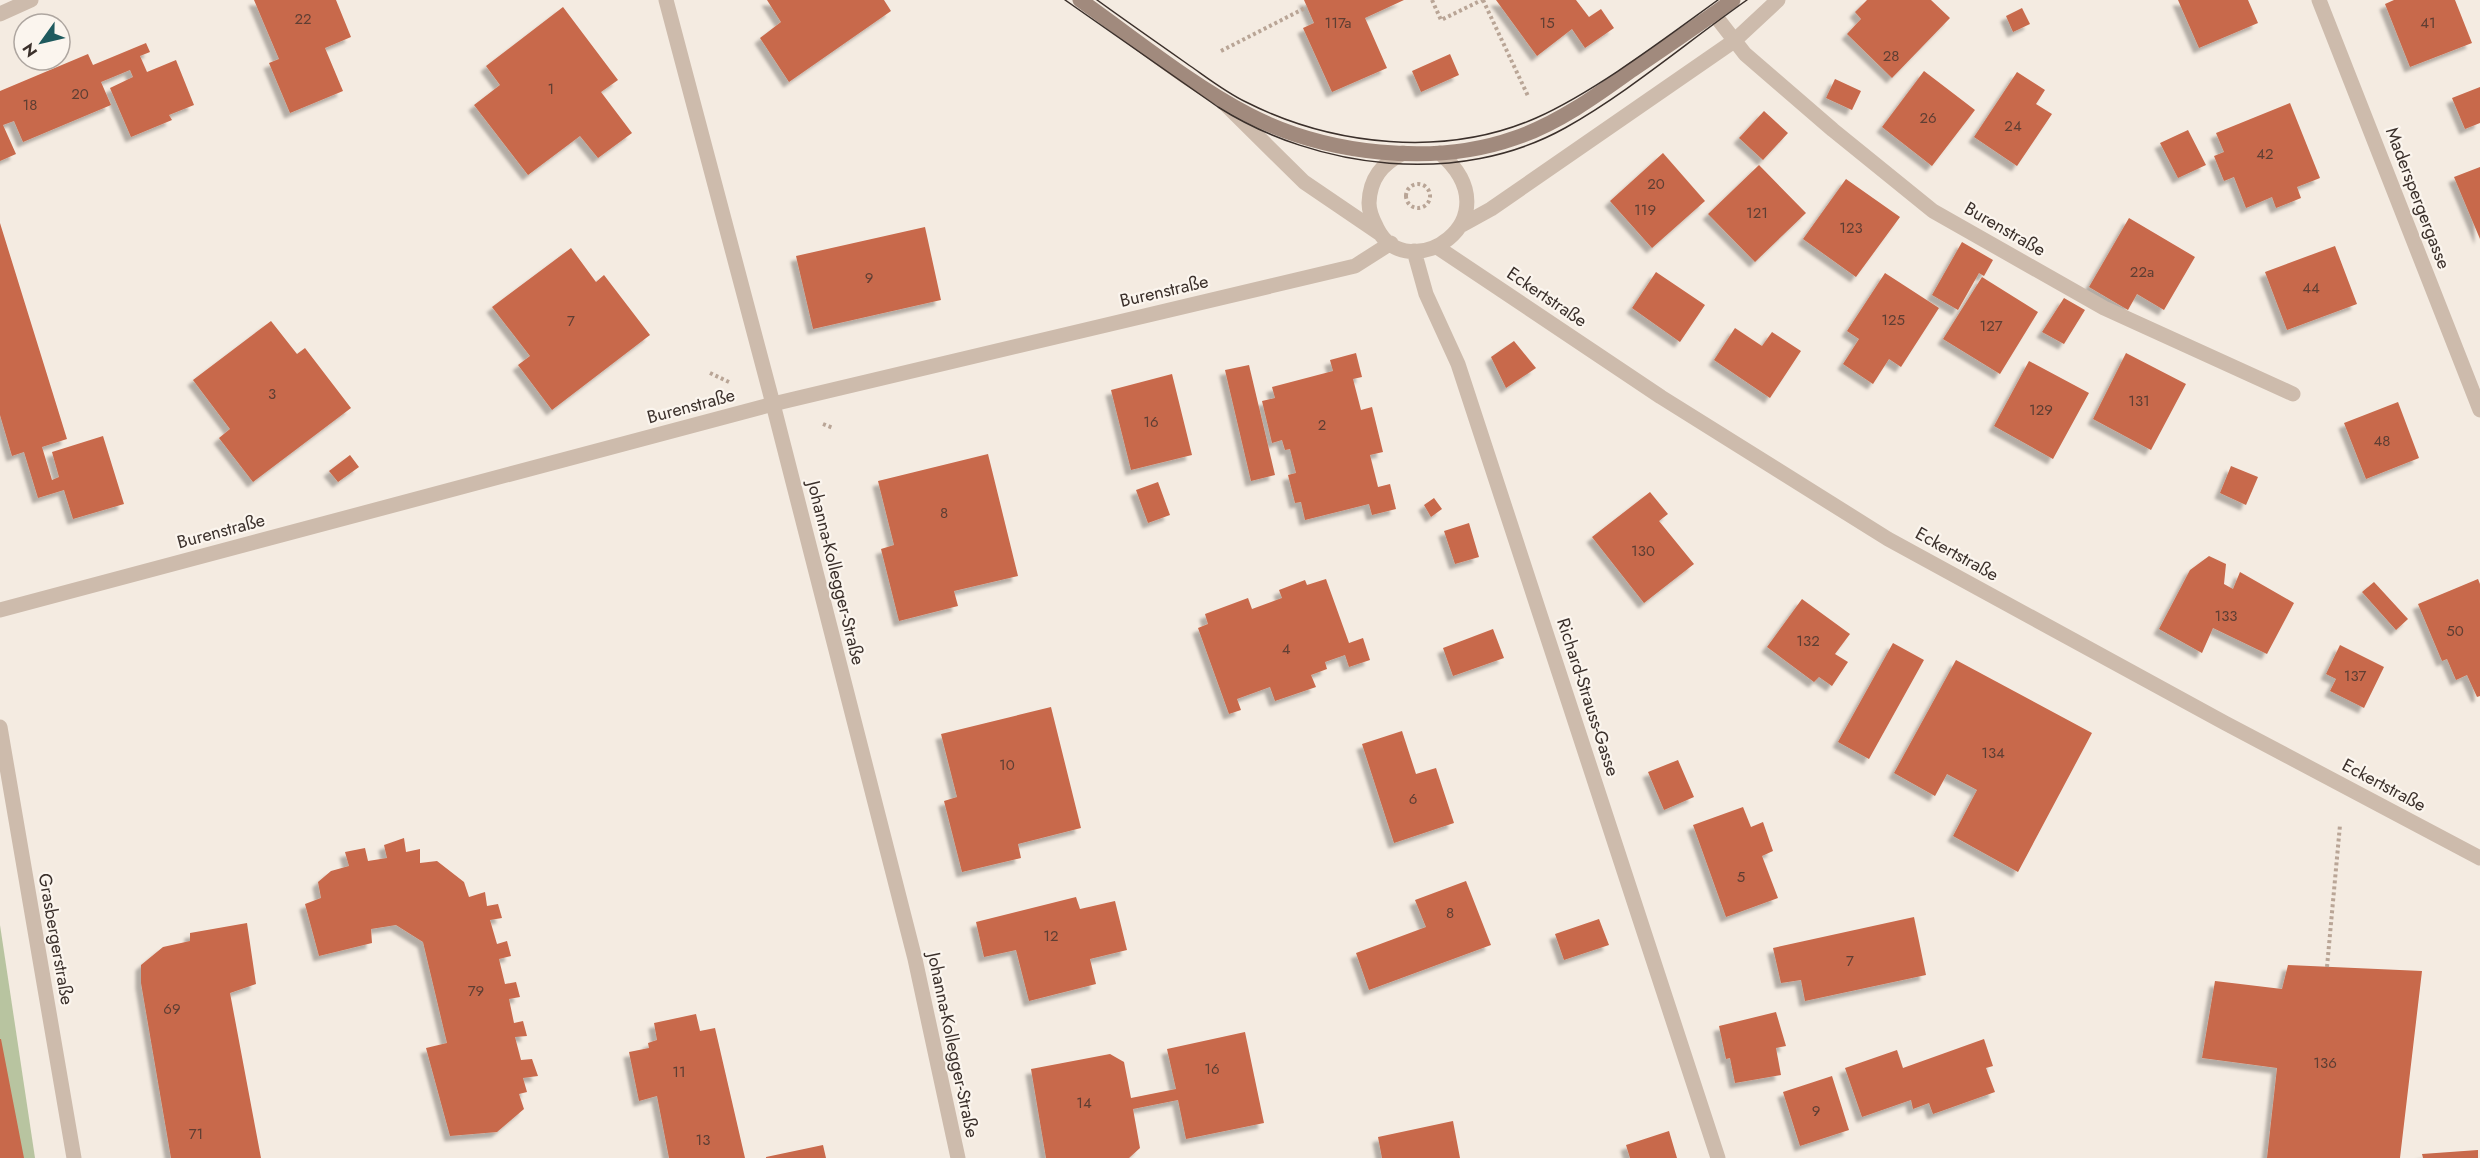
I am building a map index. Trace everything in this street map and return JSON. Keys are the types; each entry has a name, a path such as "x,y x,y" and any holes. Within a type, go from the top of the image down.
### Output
{"street":[{"path":"0,14 31,0"},
{"name":"Johanna-Kollegger-Straße","path":"666,0 773,404 915,958 958,1158"},
{"path":"1080,0 1217,96 1280,128 1355,150 1403,153 1440,153 1514,139 1537,129 1594,97 1733,0"},
{"path":"1217,96 1304,182 1385,238 1414,251 1437,248 1451,238 1462,225 1491,208 1734,41 1778,0"},
{"name":"Maderspergergasse","path":"2319,0 2480,410"},
{"name":"Burenstraße","path":"1714,14 1745,54 1833,130 1933,211 2104,308 2293,394"},
{"path":"1385,238 1369,211 1370,186 1386,162 1403,153"},
{"path":"1440,153 1452,164 1465,184 1468,205 1462,225"},
{"name":"Burenstraße","path":"0,610 773,404 1355,266 1385,238"},
{"name":"Eckertstraße","path":"1437,248 1660,397 1888,538 2225,723 2480,858"},
{"name":"Richard-Strauss-Gasse","path":"1414,251 1426,294 1458,363 1718,1158"},
{"name":"Grasbergerstraße","path":"0,727 74,1158"}],"path":[{"path":"1432,0 1441,20 1483,0 1528,96"},
{"path":"1221,51 1307,7"},
{"path":"1419,184 1428,189 1430,199 1426,206 1416,208 1408,203 1406,195 1410,187 1419,184"},
{"path":"2327,967 2340,825"}],"green space":[{"path":"0,925 35,1158 0,1158"}],"building":[{"path":"254,0 336,0 351,37 325,48 343,91 290,113 269,63 279,59"},
{"path":"767,0 884,0 891,11 789,82 760,38 781,22"},
{"path":"1304,0 1404,0 1365,18 1387,68 1332,92 1303,28 1314,23"},
{"path":"1496,0 1576,0 1589,17 1601,9 1614,28 1585,48 1572,29 1537,56"},
{"path":"1867,0 1931,0 1950,18 1892,78 1847,34 1861,19 1855,12"},
{"path":"2178,0 2248,0 2258,23 2199,48"},
{"path":"2394,0 2455,0 2472,43 2410,67 2385,4"},
{"path":"563,7 618,80 601,92 632,133 598,158 580,136 528,175 474,105 500,85 486,66"},
{"path":"2022,8 2030,24 2013,32 2006,16"},
{"path":"146,43 150,52 140,56 147,72 176,60 194,105 169,115 172,120 131,137 110,88 133,77 130,70 101,82 111,105 23,142 14,121 3,125 16,154 0,161 0,91 45,72 72,72 72,61 88,54 93,65"},
{"path":"1450,54 1459,75 1421,92 1412,71"},
{"path":"1924,71 1975,110 1932,166 1882,127"},
{"path":"2017,72 2045,90 2036,104 2052,114 2017,166 1974,137"},
{"path":"1835,79 1861,91 1852,110 1826,98"},
{"path":"2480,87 2480,123 2465,129 2452,98"},
{"path":"2290,103 2320,178 2297,187 2301,198 2276,208 2272,197 2246,208 2234,177 2224,181 2214,156 2224,152 2216,133"},
{"path":"1764,111 1788,133 1763,160 1739,138"},
{"path":"2188,130 2206,165 2178,178 2160,143"},
{"path":"1663,153 1705,201 1652,248 1610,201"},
{"path":"1759,165 1806,213 1755,262 1708,214"},
{"path":"2480,167 2480,239 2454,177"},
{"path":"1846,179 1900,217 1856,277 1803,239"},
{"path":"2129,218 2195,257 2164,310 2137,294 2128,310 2089,287"},
{"path":"0,223 67,439 42,447 52,480 59,477 52,452 103,436 124,504 73,519 64,490 38,498 24,452 12,456 0,415"},
{"path":"925,227 941,300 813,329 796,256"},
{"path":"1962,242 1993,260 1984,276 1979,273 1958,310 1932,295"},
{"path":"2335,246 2357,304 2287,330 2265,272"},
{"path":"571,248 596,282 604,275 650,335 552,410 518,365 530,356 492,307"},
{"path":"1656,272 1705,305 1680,342 1632,308"},
{"path":"1885,273 1939,308 1901,367 1889,359 1873,384 1843,364 1859,339 1847,331"},
{"path":"1982,277 2038,312 2000,374 1943,339"},
{"path":"2064,298 2085,310 2064,344 2042,332"},
{"path":"271,321 297,354 305,348 351,408 253,482 219,438 230,429 193,380"},
{"path":"1735,328 1762,346 1772,332 1801,351 1770,398 1714,360"},
{"path":"1514,341 1536,368 1506,388 1491,357"},
{"path":"1356,353 1362,377 1353,379 1361,410 1372,407 1383,452 1370,455 1378,487 1390,484 1396,509 1372,515 1369,504 1305,520 1301,502 1295,503 1288,475 1296,473 1290,449 1285,450 1282,440 1272,443 1262,401 1275,398 1272,387 1333,371 1330,360"},
{"path":"2126,353 2186,384 2151,450 2093,419"},
{"path":"2029,361 2089,393 2053,459 1994,426"},
{"path":"1249,365 1275,475 1251,481 1225,370"},
{"path":"1172,374 1192,455 1131,470 1111,390"},
{"path":"2398,402 2419,458 2366,479 2344,423"},
{"path":"988,454 1018,576 954,591 958,606 899,621 881,549 894,545 878,481"},
{"path":"350,455 359,467 338,482 329,471"},
{"path":"2231,466 2258,477 2246,505 2220,493"},
{"path":"1158,482 1170,515 1148,523 1136,490"},
{"path":"1650,492 1668,514 1659,521 1694,564 1644,603 1592,537"},
{"path":"1434,498 1442,509 1431,517 1424,505"},
{"path":"1469,523 1479,557 1455,564 1444,531"},
{"path":"2209,556 2226,564 2224,584 2233,589 2240,572 2294,603 2267,654 2213,628 2202,653 2159,629 2190,570"},
{"path":"1326,579 1349,643 1363,638 1370,660 1349,667 1345,655 1325,662 1327,669 1311,675 1316,687 1275,701 1270,687 1237,699 1241,710 1229,714 1198,628 1208,624 1205,614 1248,598 1252,609 1282,598 1279,590 1305,580 1307,585"},
{"path":"2478,579 2480,584 2480,696 2477,697 2467,675 2456,680 2447,659 2442,661 2418,604"},
{"path":"2374,582 2408,619 2396,630 2362,592"},
{"path":"1802,599 1850,634 1835,654 1848,662 1832,686 1819,677 1814,682 1767,647"},
{"path":"1493,629 1504,658 1453,676 1443,648"},
{"path":"1893,643 1924,660 1869,759 1838,742"},
{"path":"2340,645 2384,667 2364,708 2330,691 2336,679 2326,674"},
{"path":"1956,660 2092,733 2018,872 1953,836 1977,790 1947,774 1935,796 1894,773"},
{"path":"1051,707 1081,828 1018,844 1021,858 962,872 944,801 957,797 941,734"},
{"path":"1402,731 1416,774 1436,768 1454,823 1394,843 1362,744"},
{"path":"1678,760 1694,797 1664,810 1648,772"},
{"path":"1743,807 1751,827 1763,822 1773,851 1762,856 1778,898 1726,917 1693,825"},
{"path":"404,838 406,852 420,849 420,863 437,861 464,882 469,897 485,892 487,906 498,904 502,918 490,920 497,944 507,941 511,956 499,959 505,984 516,982 520,997 509,999 514,1023 523,1021 527,1036 515,1037 521,1060 532,1059 538,1076 523,1078 527,1092 519,1094 524,1109 497,1132 450,1136 426,1048 447,1043 423,942 396,925 371,929 372,943 319,956 305,904 321,898 318,882 331,871 349,866 345,852 365,848 368,861 387,858 384,845"},
{"path":"1466,881 1491,945 1369,990 1356,953 1426,927 1415,900"},
{"path":"1076,897 1080,909 1115,901 1127,950 1090,959 1096,984 1029,1001 1016,950 984,957 976,922"},
{"path":"1914,917 1926,975 1805,1001 1801,980 1781,983 1773,948"},
{"path":"1599,919 1609,945 1564,960 1555,934"},
{"path":"247,923 256,984 230,993 261,1158 171,1158 141,983 141,965 163,947 190,941 190,933"},
{"path":"2288,965 2422,971 2400,1158 2267,1158 2277,1068 2202,1058 2215,981 2282,989"},
{"path":"1776,1012 1786,1046 1776,1048 1781,1075 1735,1083 1730,1058 1726,1059 1719,1026"},
{"path":"696,1014 700,1031 715,1028 745,1158 669,1158 657,1096 639,1101 629,1052 649,1048 648,1043 657,1040 654,1023"},
{"path":"1245,1032 1264,1123 1186,1139 1178,1100 1133,1109 1140,1148 1129,1158 1046,1158 1031,1069 1110,1054 1124,1062 1131,1098 1176,1089 1167,1049"},
{"path":"1,1039 24,1158 0,1158"},
{"path":"1984,1039 1993,1066 1986,1068 1995,1092 1933,1114 1929,1103 1913,1109 1911,1100 1862,1117 1845,1068 1897,1050 1903,1068"},
{"path":"1832,1076 1849,1130 1800,1146 1783,1092"},
{"path":"1453,1121 1460,1158 1382,1158 1378,1137"},
{"path":"1669,1131 1677,1158 1630,1158 1626,1145"},
{"path":"823,1145 826,1158 766,1158 766,1157"},
{"path":"2478,1150 2478,1158 2423,1158 2422,1154"}],"tram line":[{"path":"1065,0 1218,107 1257,128 1300,145 1344,157 1389,163 1435,164 1480,158 1524,147 1565,128 1635,83 1747,0"},
{"path":"1097,0 1223,89 1246,102 1315,129 1390,142 1465,139 1501,131 1536,118 1606,79 1718,0"}]}
